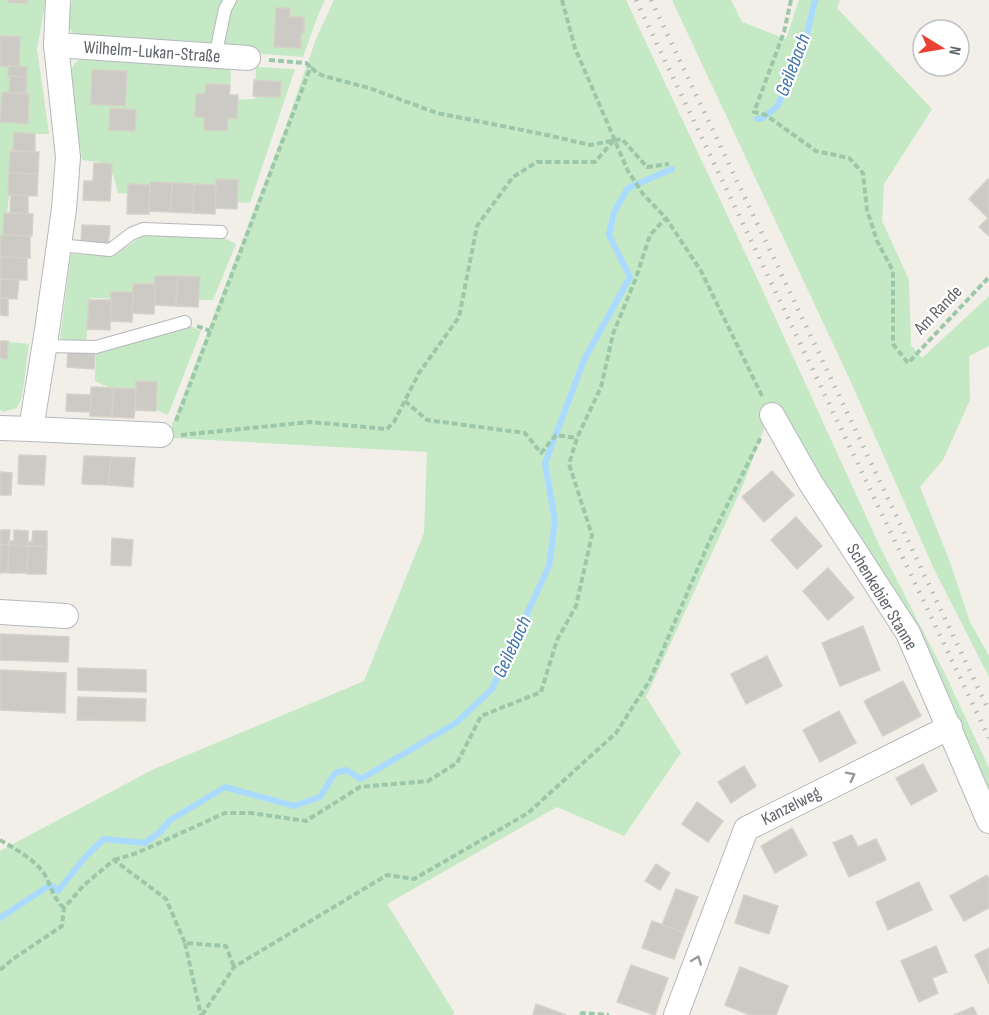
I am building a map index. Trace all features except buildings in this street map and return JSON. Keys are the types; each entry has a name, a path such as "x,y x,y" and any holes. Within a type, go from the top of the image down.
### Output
{"street":[{"name":"Wilhelm-Lukan-Straße","path":"32,429 59,245 68,157 56,45 58,0"},
{"name":"Wilhelm-Lukan-Straße","path":"56,45 248,58"},
{"name":"Schenkebier Stanne","path":"772,415 810,482 908,633 989,820"},
{"path":"0,428 166,435"},
{"path":"0,612 66,616"},
{"name":"Kanzelweg","path":"676,1015 746,829 950,727"}],"lane":[{"path":"215,57 225,9 230,0"},
{"path":"59,245 110,250 130,234 143,228 221,232"},
{"path":"45,346 96,348 185,322"}],"path":[{"path":"201,1015 234,968 387,875 414,879 528,813 616,733 650,680 710,542 772,415 700,271 666,218 643,194 628,171 575,48 562,0"},
{"name":"Am Rande","path":"790,0 784,32 754,112 766,115 816,151 849,158 863,172 867,210 877,241 893,271 892,344 908,363 989,277"},
{"path":"248,58 306,63 324,76 369,88 437,113 590,145 622,139 646,167 669,164"},
{"path":"311,66 166,435 310,422 387,429 394,422 419,373 459,317 477,226 513,177 537,162 596,162 615,139"},
{"path":"0,970 62,926 64,908 84,885 114,860 137,853 225,813 251,813 306,821 360,787 428,780 457,763 482,716 541,692 557,640 576,606 592,535 569,464 577,438 601,387 613,334 636,278 650,235 666,218"},
{"path":"405,401 426,420 525,433 541,453 556,435 577,438"},
{"path":"0,840 27,857 44,873 57,901 64,908"},
{"path":"114,860 166,899 185,943 201,1015"},
{"path":"185,943 226,946 234,968"},
{"path":"581,1015 582,1013 609,1015"}],"green space":[{"path":"0,0 46,0 37,49 49,134 17,134 0,268"},
{"path":"72,0 325,0 303,57 249,53 248,45 75,35 66,25"},
{"path":"334,0 626,0 881,549 946,676 989,768 989,805 773,404 743,485 646,697 681,753 624,836 557,807 387,904 454,1012 453,1015 0,1015 0,851 152,770 364,681 424,533 427,452 172,438 172,425 284,131 316,39"},
{"path":"672,0 731,0 742,22 786,39 799,0 840,0 837,8 932,109 884,184 882,221 909,280 911,345 922,358 989,296 989,346 969,356 970,400 943,460 920,487 950,562 970,622 989,656 989,677 934,569 850,380"},
{"path":"84,57 231,65 230,100 255,99 256,67 295,69 250,203 118,193 113,174 100,171 100,162 82,160 69,74 75,63"},
{"path":"145,234 220,236 236,244 213,300 91,298 86,341 60,339 71,254 115,255"},
{"path":"186,324 201,331 168,415 95,381 96,352"},
{"path":"0,341 29,344 22,397 17,408 3,412 0,410"}],"waterway":[{"name":"Geilebach","path":"757,119 777,107 805,42 815,0"},
{"name":"Geilebach","path":"51,885 58,891 86,856 104,839 145,843 160,832 169,821 225,787 294,806 320,797 335,773 346,770 361,779 456,723 492,689 549,566 555,521 545,463 584,360 630,277 609,235 614,212 628,188 672,169"},
{"name":"Geilebach","path":"0,918 47,887"}],"railway":[{"path":"636,0 989,738"},
{"path":"651,0 989,711"}]}
